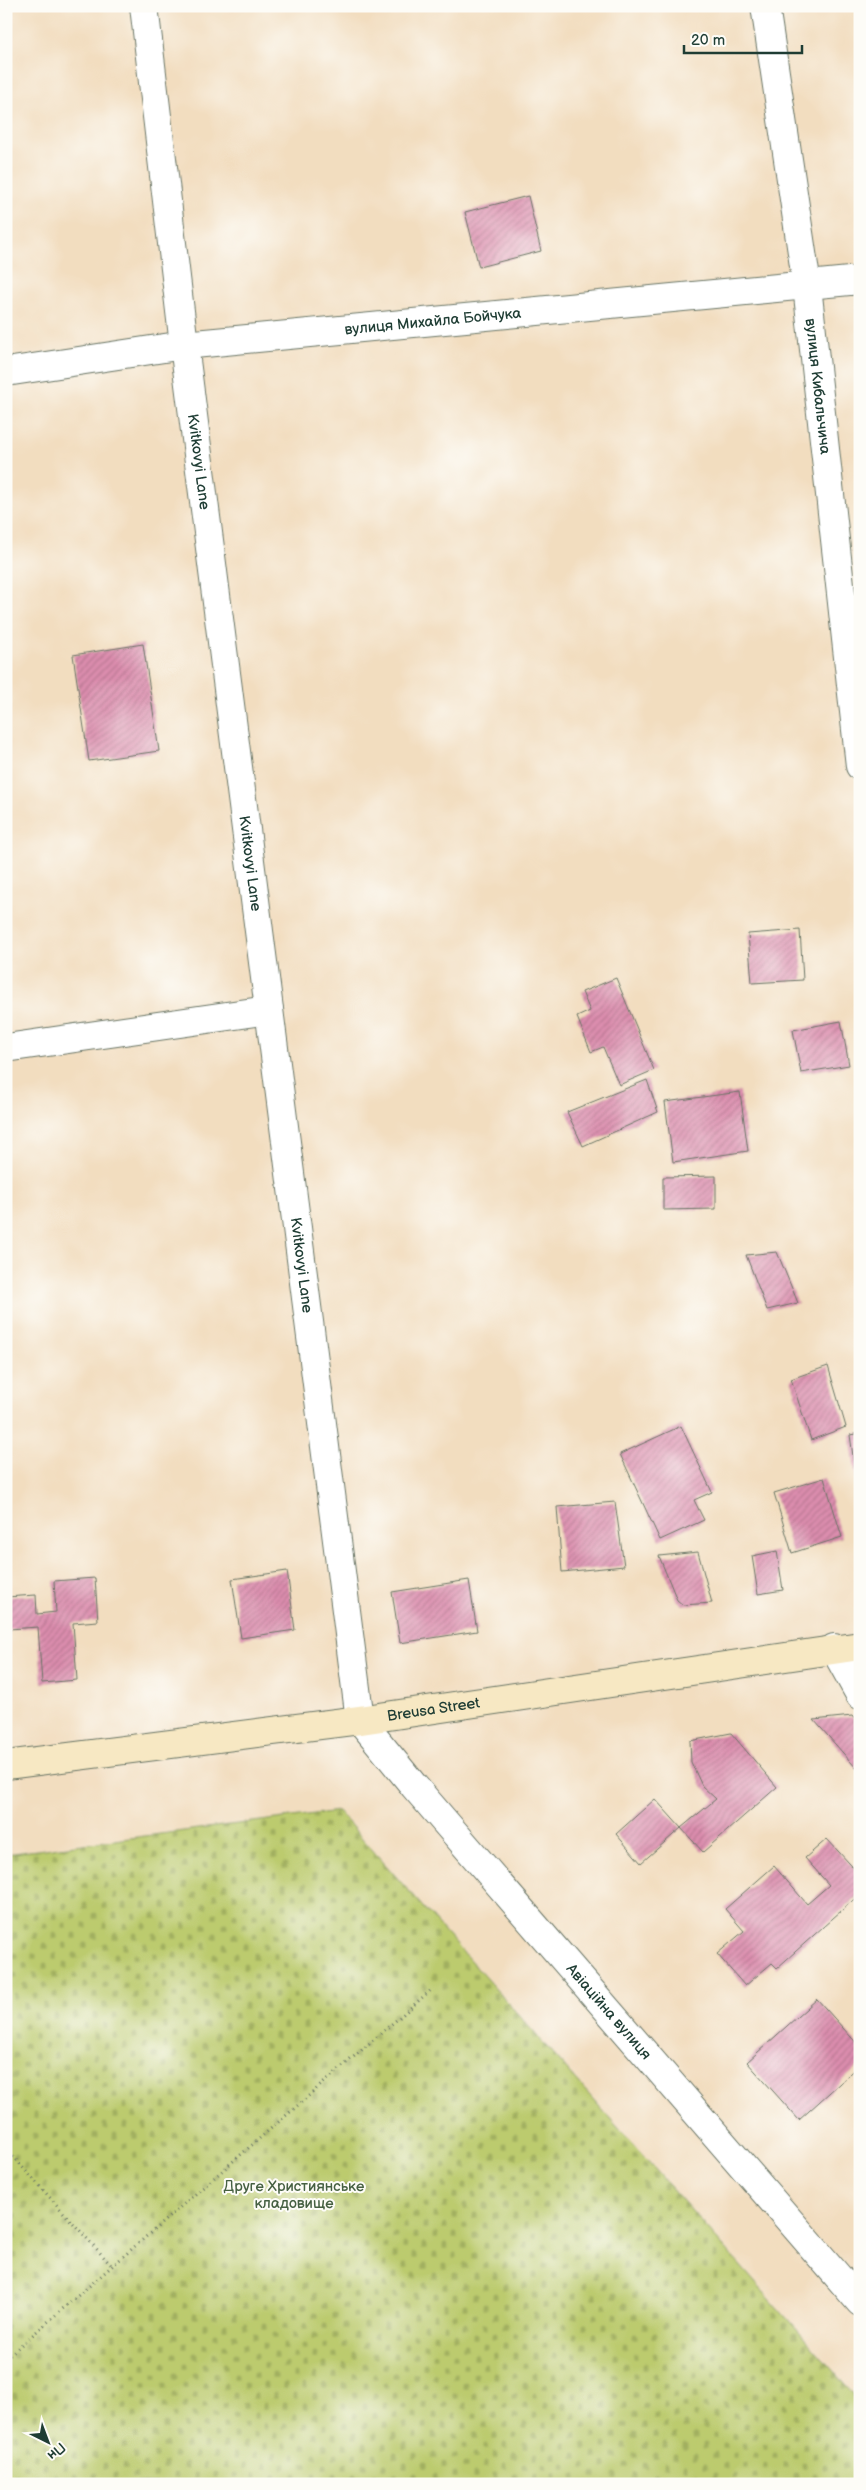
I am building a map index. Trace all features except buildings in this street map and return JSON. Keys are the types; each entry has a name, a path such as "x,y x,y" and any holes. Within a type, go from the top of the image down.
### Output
{"street":[{"name":"Kvitkovyi Lane","path":"144,6 184,345 360,1720"},
{"name":"вулиця Кибальчича","path":"765,6 807,286 860,766"},
{"name":"вулиця Михайла Бойчука","path":"6,372 184,345 860,280"},
{"path":"6,1048 269,1010"},
{"path":"847,1647 860,1695"},
{"name":"Breusa Street","path":"6,1765 360,1720 847,1647"},
{"name":"Авіаційна вулиця","path":"360,1720 414,1786 860,2302"}],"path":[{"path":"6,2358 431,1990"},
{"path":"6,2149 112,2266"}],"green space":[{"name":"Друге Християнське кладовище","path":"338,1811 860,2401 860,2484 6,2484 6,1854"}]}
